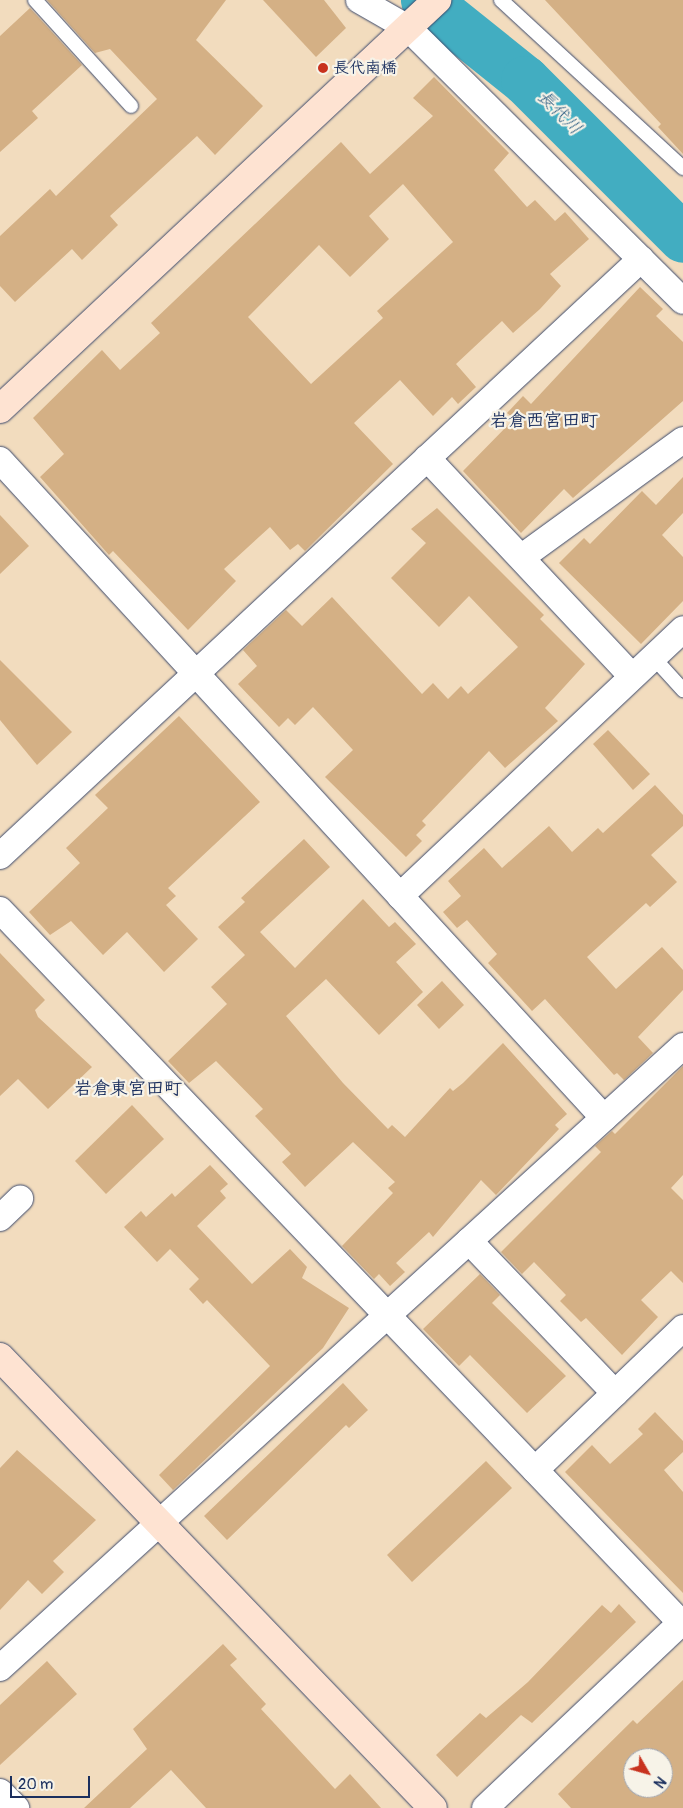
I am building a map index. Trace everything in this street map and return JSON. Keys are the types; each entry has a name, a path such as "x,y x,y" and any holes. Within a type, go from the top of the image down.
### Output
{"street":[{"path":"359,0 422,14 641,259 683,301"},
{"path":"0,409 422,14"},
{"path":"0,856 641,259"},
{"path":"522,558 683,440"},
{"path":"427,458 632,676"},
{"path":"0,460 604,1118"},
{"path":"400,896 683,629"},
{"path":"0,910 682,1623 485,1808"},
{"path":"0,1668 683,1046"},
{"path":"0,1218 20,1199"},
{"path":"469,1241 615,1393"},
{"path":"535,1470 683,1328"},
{"path":"0,1357 433,1808"},
{"path":"0,1792 16,1808"}],"lane":[{"path":"35,0 131,106"},
{"path":"501,0 683,168"},
{"path":"653,657 683,690"}],"building":[{"path":"47,0 226,0 196,40 263,106 215,155 197,136 110,216 118,225 82,260 72,249 15,302 0,286 0,236 50,189 56,196 157,99 110,49 95,53"},
{"path":"263,0 324,0 346,28 316,57"},
{"path":"545,0 683,0 683,154 658,127 661,124"},
{"path":"30,8 82,65 32,111 38,118 0,152 0,36"},
{"path":"434,77 509,153 494,170 527,207 535,200 555,221 565,212 589,239 550,274 561,286 540,309 513,333 502,321 456,364 476,387 458,404 452,397 433,416 400,380 354,423 393,464 305,551 298,544 290,550 270,527 224,569 236,581 188,630 113,551 109,555 40,477 64,454 33,418 102,350 120,370 160,333 151,323 341,142 370,174 433,116 413,98","holes":["403,184 453,242 377,311 383,318 311,384 248,317 319,245 350,277 389,239 369,216"]},
{"path":"640,287 663,309 656,316 683,342 683,401 573,498 564,489 521,533 463,471 514,419 507,413 523,396 531,404"},
{"path":"683,477 683,513 662,535 683,557 683,601 641,644 559,563 584,538 590,544 642,491 656,505"},
{"path":"437,508 544,615 540,619 585,664 545,708 558,721 505,768 489,751 422,821 426,825 416,835 422,841 406,857 325,777 353,750 313,707 295,725 288,718 279,727 238,684 257,666 243,650 286,610 302,626 332,597 422,694 433,683 448,699 461,686 468,694 518,647 469,596 439,627 391,578 426,543 411,529"},
{"path":"0,515 29,546 0,574"},
{"path":"0,660 72,732 37,765 0,720"},
{"path":"179,716 260,802 168,888 176,896 166,905 198,939 164,972 127,932 103,955 71,921 50,935 29,912 80,863 66,848 108,808 95,795"},
{"path":"608,730 650,774 633,790 593,744"},
{"path":"655,785 683,815 683,826 651,855 677,882 650,907 646,903 587,957 616,989 662,947 683,970 683,990 638,1037 653,1053 624,1080 617,1073 614,1075 545,999 532,1011 488,963 497,954 467,920 457,928 443,912 461,896 448,881 484,848 502,868 549,826 572,852 598,828 603,833"},
{"path":"304,839 330,867 260,932 295,968 363,899 389,927 395,922 416,944 396,962 423,992 379,1035 326,979 286,1016 343,1083 388,1129 392,1125 405,1137 450,1088 453,1091 463,1083 503,1043 567,1114 555,1125 559,1129 496,1195 481,1180 433,1237 429,1232 396,1263 405,1272 390,1286 379,1274 374,1279 342,1246 393,1193 388,1188 395,1182 353,1142 305,1187 282,1162 291,1154 255,1116 263,1109 216,1061 189,1083 168,1061 227,1004 211,987 245,955 218,927 245,902 241,898"},
{"path":"0,953 45,1000 35,1010 38,1017 92,1067 48,1109 18,1079 0,1096"},
{"path":"442,981 464,1005 439,1029 417,1005"},
{"path":"683,1066 683,1175 671,1188 683,1200 683,1283 671,1271 641,1300 658,1317 622,1355 586,1318 581,1322 560,1301 566,1295 534,1262 522,1274 501,1252 601,1152 595,1146 612,1131 615,1134"},
{"path":"132,1105 164,1139 106,1194 75,1161"},
{"path":"210,1165 228,1184 220,1191 226,1198 197,1226 252,1284 290,1249 307,1267 302,1278 349,1308 323,1348 173,1490 159,1475 270,1366 207,1300 203,1304 189,1289 199,1279 170,1249 157,1262 124,1227 141,1211 146,1217 172,1193 175,1197"},
{"path":"480,1274 500,1295 492,1303 566,1376 527,1413 470,1355 459,1366 423,1329"},
{"path":"343,1383 368,1410 349,1428 346,1425 227,1540 204,1516"},
{"path":"655,1412 683,1441 683,1452 664,1470 683,1492 683,1593 565,1472 592,1445 610,1464 643,1434 638,1429"},
{"path":"17,1450 96,1520 53,1561 64,1572 42,1594 28,1580 0,1610 0,1468"},
{"path":"486,1461 512,1488 412,1582 387,1555"},
{"path":"619,1604 636,1622 532,1723 521,1715 457,1777 436,1755 480,1713 486,1718 528,1682 602,1605 611,1613"},
{"path":"223,1644 237,1659 230,1665 266,1704 261,1709 335,1789 350,1774 381,1808 206,1808 171,1770 130,1808 84,1808 147,1749 133,1729"},
{"path":"47,1661 77,1694 0,1765 0,1705"},
{"path":"683,1680 683,1808 571,1808 558,1794 633,1720 637,1724"}],"waterway":[{"name":"長代川","path":"425,0 525,80 683,238"}],"place":[{"name":"長代南橋","path":"323,68"}],"district":[{"name":"岩倉西宮田町","path":"544,421"},
{"name":"岩倉東宮田町","path":"128,1089"}]}
